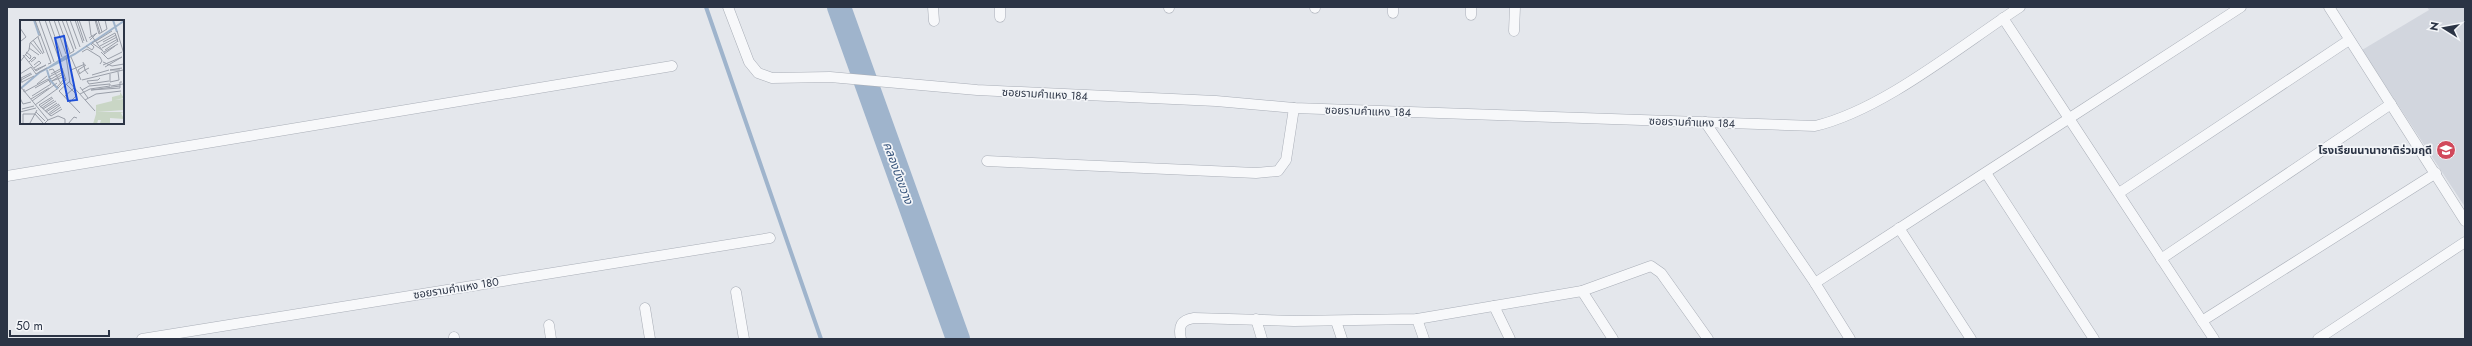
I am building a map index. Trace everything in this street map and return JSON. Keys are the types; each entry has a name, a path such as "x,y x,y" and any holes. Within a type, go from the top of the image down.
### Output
{"street":[{"name":"ซอยรามคำแหง 184","path":"728,7 748,62 758,73 772,78 830,77 977,90 1216,101 1294,108 1815,126 1840,120 1910,80 2020,7"},
{"path":"933,7 934,21"},
{"path":"1514,31 1515,7"},
{"path":"1815,283 2241,7"},
{"path":"2329,7 2436,173 2465,221"},
{"path":"2003,18 2214,339"},
{"path":"2119,193 2349,40"},
{"path":"7,176 672,66"},
{"path":"2161,259 2391,104"},
{"path":"987,161 1256,173 1278,171 1286,160 1294,108"},
{"path":"1705,122 1815,283 1850,339"},
{"path":"1986,173 2094,339"},
{"path":"2202,321 2436,173"},
{"path":"1899,228 1971,339"},
{"name":"ซอยรามคำแหง 180","path":"142,339 770,238"},
{"path":"2318,339 2465,242"},
{"path":"1181,339 1179,328 1186,319 1336,321 1417,319 1582,291 1651,266 1661,273 1708,339"},
{"path":"1582,291 1613,339"},
{"path":"736,292 744,339"},
{"path":"1494,306 1510,339"},
{"path":"645,308 650,339"},
{"path":"1256,319 1262,339"},
{"path":"1417,319 1424,339"},
{"path":"1336,321 1342,339"},
{"path":"549,325 551,339"}],"shaded area":[{"name":"โรงเรียนนานาชาติร่วมฤดี","path":"2427,7 2465,7 2465,207 2362,50 2429,10"}],"waterway":[{"path":"706,7 821,339"},
{"name":"คลองบึงขวาง","path":"839,7 958,339"}],"place":[{"name":"โรงเรียนนานาชาติร่วมฤดี","path":"2446,150"}]}
